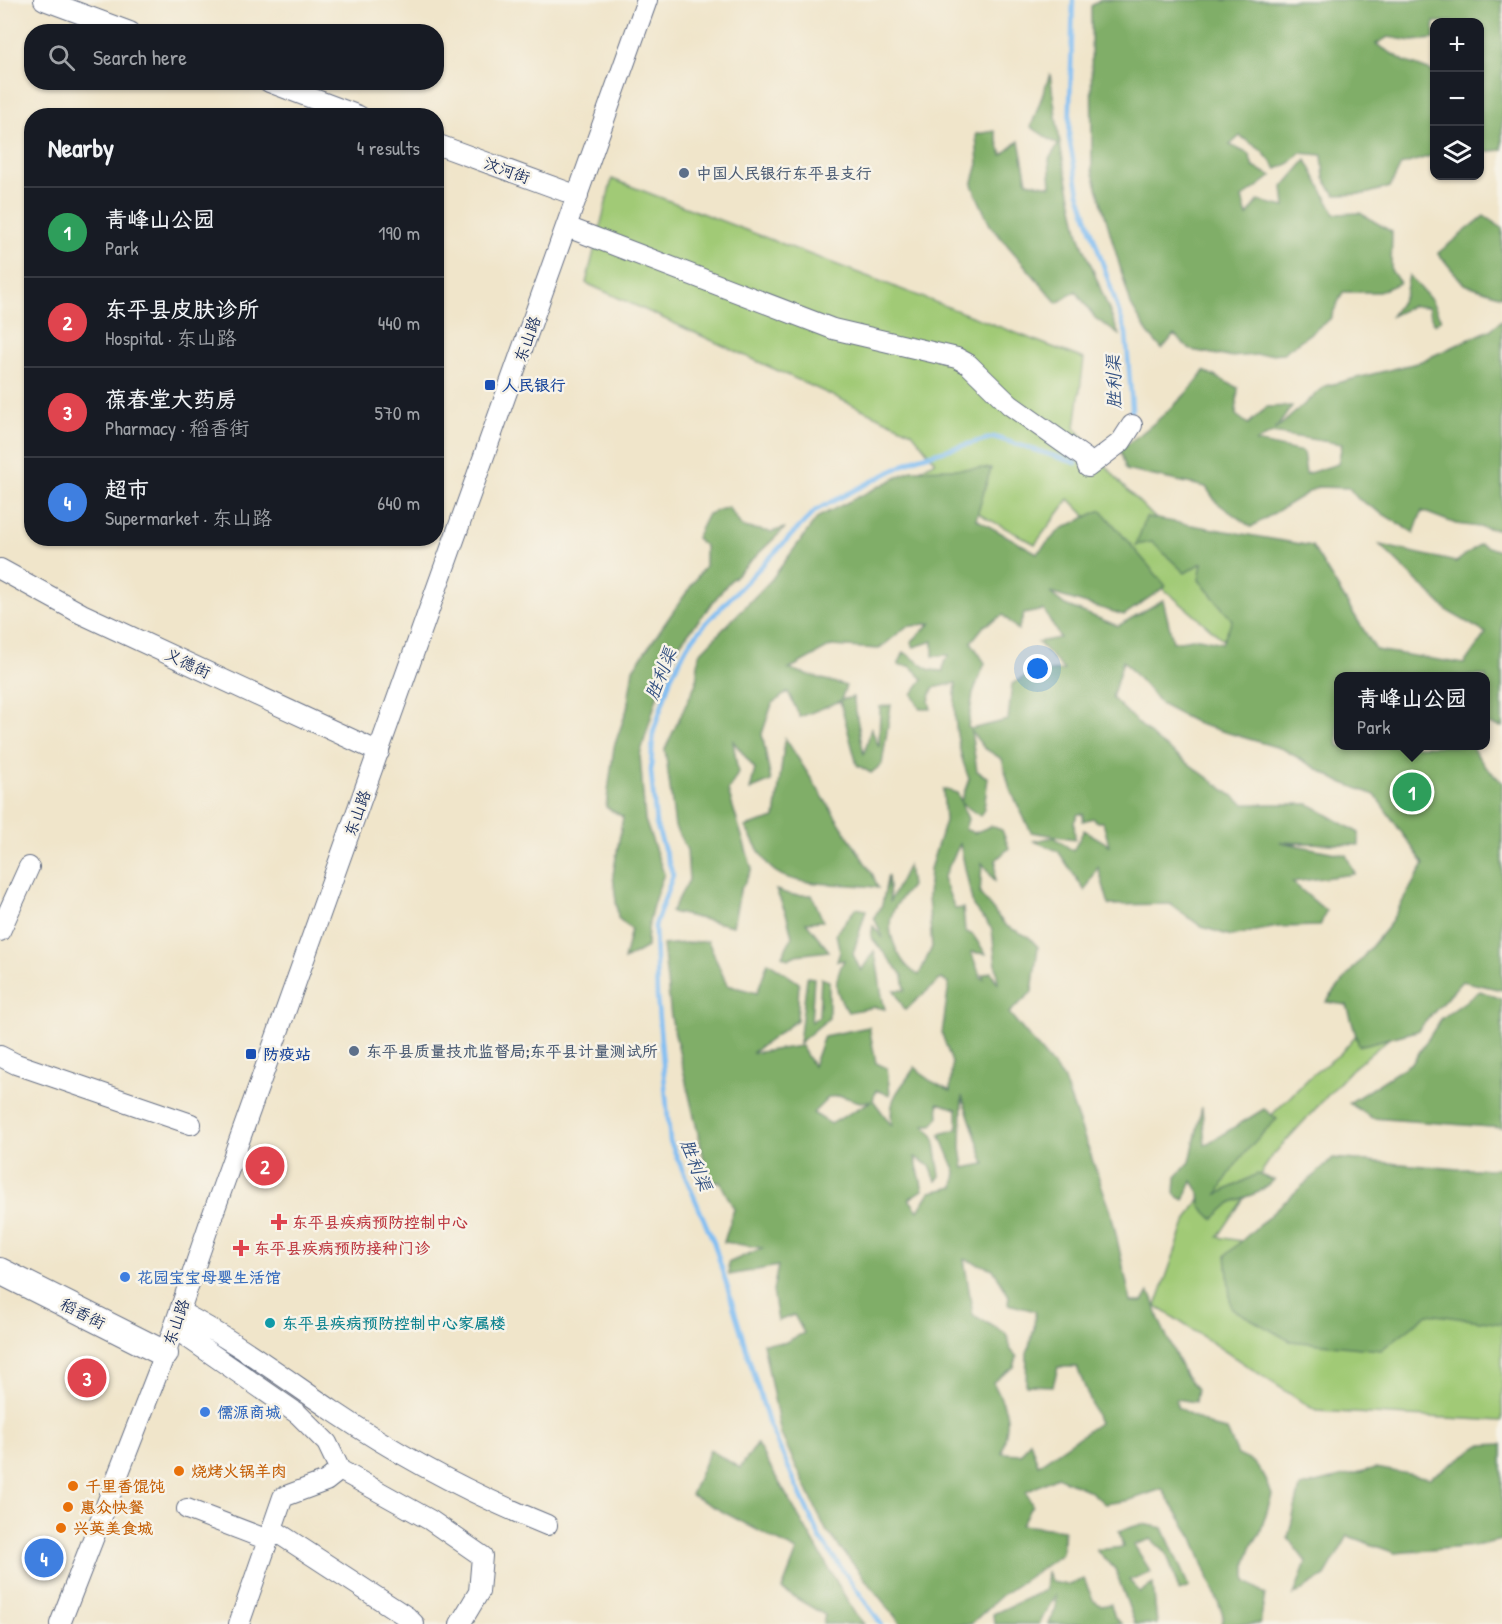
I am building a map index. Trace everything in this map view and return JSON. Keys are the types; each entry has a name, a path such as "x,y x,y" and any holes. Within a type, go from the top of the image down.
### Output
{"main road":[{"name":"稻香街","path":"0,1271 165,1354"}],"street":[{"path":"44,0 108,24"},
{"name":"东山路","path":"60,1624 165,1354 647,0"},
{"path":"290,90 338,108"},
{"name":"汶河街","path":"444,147 578,196"},
{"path":"567,227 833,329 957,358 968,364 1010,405 1085,458 1088,467 1099,461 1121,442 1132,425"},
{"name":"义德街","path":"0,569 82,614 379,752"},
{"path":"0,932 29,867"},
{"path":"0,1056 16,1064 191,1124"},
{"path":"177,1320 298,1414 327,1443 340,1470 430,1520 482,1556 479,1592 460,1624"},
{"path":"177,1320 210,1328 335,1412 441,1478 547,1525"},
{"path":"239,1624 283,1497 326,1481 340,1470"},
{"path":"187,1509 270,1534 407,1617 414,1624"}],"green space":[{"path":"1101,0 1502,0 1502,150 1484,152 1484,18 1430,18 1430,39 1412,41 1388,37 1376,44 1404,61 1430,71 1430,156 1401,165 1390,187 1365,194 1335,195 1324,178 1322,155 1300,153 1290,163 1277,169 1262,151 1240,136 1230,145 1249,154 1253,167 1272,176 1242,198 1247,216 1258,201 1285,207 1283,187 1306,160 1335,214 1360,213 1392,232 1391,270 1400,283 1379,292 1343,292 1330,319 1283,353 1229,357 1191,350 1174,335 1162,349 1148,333 1131,305 1092,170 1091,6"},
{"path":"1050,74 1061,150 1079,235 1119,335 1095,318 1076,291 1057,303 990,225 972,185 978,164 976,134 995,131 1002,155 1019,141 1027,182 1051,186 1049,159 1058,145 1031,127"},
{"path":"612,179 1084,359 1075,427 1121,484 1256,619 1308,712 1125,556 1069,499 1035,544 944,495 831,523 935,461 912,432 586,283"},
{"path":"1484,216 1502,228 1502,296 1464,284 1438,253"},
{"path":"1409,275 1431,300 1441,319 1434,324 1428,307 1412,306 1391,316 1405,296"},
{"path":"1502,320 1502,530 1456,524 1422,511 1414,533 1358,499 1349,488 1317,487 1251,527 1216,502 1206,487 1126,470 1120,449 1177,402 1204,371 1238,388 1236,415 1248,424 1267,407 1292,406 1275,430 1325,386 1417,363 1490,330","holes":["1272,433 1342,444 1338,464 1306,474 1303,452 1256,442"]},
{"path":"991,468 976,519 1037,553 1061,529 1101,510 1166,586 1124,615 1050,593 1065,605 1118,626 1163,600 1173,642 1199,638 1222,643 1232,620 1199,580 1202,563 1185,573 1152,542 1136,545 1146,517 1312,546 1376,650 1464,664 1486,633 1449,612 1380,545 1456,562 1480,544 1502,552 1502,727 1490,725 1490,672 1334,672 1334,750 1474,750 1484,765 1502,782 1502,990 1462,981 1417,1031 1359,1046 1347,1005 1326,1002 1389,925 1424,864 1375,795 1338,781 1283,749 1198,724 1162,705 1123,661 1112,698 1156,740 1244,804 1309,804 1359,833 1359,845 1280,842 1346,855 1355,874 1292,882 1326,911 1320,926 1277,927 1231,936 1202,927 1170,904 1109,905 1098,867 1085,891 1058,851 1034,841 1054,837 1073,851 1084,830 1109,845 1103,822 1097,822 1093,818 1083,821 1083,814 1078,814 1074,822 1075,839 1031,832 1010,789 1002,759 984,748 971,731 977,771 988,778 984,809 980,816 961,803 968,819 965,829 974,833 991,826 1002,830 1009,848 996,860 995,881 982,863 980,894 1006,926 1029,937 1038,947 1032,992 1009,1013 1063,1078 1111,1212 1131,1302 1142,1302 1148,1292 1153,1298 1159,1320 1185,1375 1197,1389 1195,1402 1176,1399 1177,1407 1213,1427 1227,1430 1238,1455 1253,1462 1264,1475 1272,1495 1260,1533 1251,1547 1246,1563 1246,1581 1265,1594 1260,1624 1221,1624 1223,1615 1193,1538 1162,1489 1130,1500 1105,1504 1090,1491 1057,1477 1026,1492 1032,1505 1021,1525 1064,1530 1062,1554 1001,1596 971,1624 901,1624 826,1530 781,1434 763,1343 784,1343 804,1333 794,1315 778,1321 773,1291 778,1266 729,1275 728,1263 762,1248 724,1242 734,1209 720,1182 700,1183 706,1168 671,1017 663,945 708,941 727,985 757,993 768,962 799,983 797,1020 752,1053 801,1046 813,1066 824,1036 869,1027 876,1063 887,1068 890,1095 876,1090 873,1100 892,1126 893,1100 915,1067 929,1080 950,1091 952,1063 942,1034 949,983 941,979 905,1010 894,990 905,990 903,976 871,937 873,926 883,938 874,917 882,905 888,875 890,901 908,865 911,886 893,910 890,922 896,949 906,965 919,975 932,947 928,897 930,869 945,821 943,789 957,793 961,801 969,779 956,731 956,683 933,688 929,701 931,709 920,709 912,694 923,679 910,666 898,665 904,652 930,670 943,671 944,662 949,655 933,656 933,641 914,647 911,642 931,623 906,627 879,649 831,646 789,669 846,686 841,700 853,697 864,755 871,728 879,747 880,707 891,705 882,764 871,773 857,765 840,701 800,717 788,692 772,704 762,734 771,781 750,790 755,769 733,741 738,773 728,791 752,869 740,891 733,926 671,912 689,880 687,850 675,827 665,749 696,683 699,654 771,580 818,517 912,470","holes":["1044,610 1060,638 1038,642 1064,670 1033,672 1012,684 1008,720 971,729 968,727 973,693 985,663 971,642 984,626 1003,615 1018,630 1024,614","960,844 973,906 992,929 998,984 991,972 982,975 984,979 981,978 971,952 986,954 973,935 965,931 963,908 955,909 943,878","841,1096 860,1102 871,1101 831,1124 813,1113 829,1097","962,1096 985,1164 964,1168 961,1148","938,1103 957,1109 957,1129 940,1134 956,1172 954,1187 930,1192 918,1211 909,1199 923,1190 915,1157 930,1166 936,1181 940,1176 934,1137 924,1125 932,1125 939,1117","964,1259 993,1269 1009,1296 1008,1304 1035,1311 1034,1329 1027,1353 1026,1385 1053,1386 1058,1367 1077,1367 1099,1423 1038,1465 1030,1441 1021,1454 1002,1453 1007,1417 1003,1402 993,1382 1014,1367 1017,1357 1010,1349 1007,1334 973,1315"]},
{"path":"728,507 742,527 771,532 785,528 728,583 679,645 659,690 640,755 645,820 664,874 652,910 647,947 624,960 631,929 618,918 613,875 623,817 606,807 614,747 627,709 633,669 705,566 705,546 696,538 708,514"},
{"path":"785,738 873,875 878,888 820,884 791,879 770,867 760,852 745,827 775,818"},
{"path":"1471,862 1418,1014 1351,1070 1273,1155 1218,1237 1378,1264 1502,1270 1502,1421 1316,1411 1156,1306 1185,1223 1217,1169 1312,1075 1340,1054 1416,964"},
{"path":"776,890 791,895 812,895 823,921 806,922 829,951 796,955 788,959 782,956 792,937 787,916"},
{"path":"856,908 866,910 853,954 861,971 874,951 885,1009 875,1007 848,1012 838,992 838,975 844,960 837,961 840,952 836,934"},
{"path":"807,977 814,978 811,1022 819,1016 821,978 829,981 829,1018 799,1043"},
{"path":"1480,991 1502,999 1502,1128 1372,1118 1349,1103 1413,1062 1441,1019"},
{"path":"1202,1107 1205,1145 1264,1109 1277,1119 1244,1154 1218,1194 1257,1174 1274,1180 1259,1192 1232,1202 1213,1219 1200,1206 1199,1192 1192,1181 1184,1200 1175,1195 1176,1177 1190,1162"},
{"path":"1333,1158 1458,1169 1502,1169 1502,1324 1428,1314 1381,1350 1290,1341 1231,1308 1226,1255"},
{"path":"757,1444 854,1612 864,1624 823,1624 825,1615 782,1590 797,1551 691,1495 710,1450 740,1468"},
{"path":"1502,1444 1502,1540 1475,1546 1395,1553 1348,1536 1325,1576 1294,1595 1306,1562 1288,1538 1300,1487 1376,1468 1430,1478 1480,1445"},
{"path":"1142,1524 1163,1528 1189,1587 1179,1591 1167,1554 1151,1539 1134,1545 1151,1572 1129,1580 1140,1592 1153,1584 1157,1624 1135,1624 1115,1569 1096,1550 1123,1547 1119,1531"},
{"path":"1047,1572 1052,1582 1067,1585 1084,1579 1093,1600 1102,1606 1111,1604 1115,1618 1122,1624 1049,1624 1056,1608 1055,1596 1039,1624 994,1624 993,1614 1045,1590"}],"waterway":[{"name":"胜利渠","path":"1073,0 1069,138 1079,193 1126,333 1132,408 1128,419"},
{"name":"胜利渠","path":"881,1624 820,1538 769,1424 714,1243 670,1141 657,997 655,926 673,875 656,824 651,771 653,733 671,677 688,645 705,624 816,510 917,458 994,437 1076,463"}],"place":[{"name":"中国人民银行东平县支行","path":"684,173"},
{"name":"人民银行","path":"490,385"},
{"name":"青峰山公园","path":"1412,792"},
{"name":"东平县质量技术监督局;东平县计量测试所","path":"354,1051"},
{"name":"防疫站","path":"251,1054"},
{"name":"东平县皮肤诊所","path":"265,1166"},
{"name":"东平县疾病预防控制中心","path":"279,1222"},
{"name":"东平县疾病预防接种门诊","path":"241,1248"},
{"name":"花园宝宝母婴生活馆","path":"125,1277"},
{"name":"东平县疾病预防控制中心家属楼","path":"270,1323"},
{"name":"葆春堂大药房","path":"87,1378"},
{"name":"儒源商城","path":"205,1412"},
{"name":"烧烤火锅羊肉","path":"179,1471"},
{"name":"千里香馄饨","path":"73,1486"},
{"name":"惠众快餐","path":"68,1507"},
{"name":"兴英美食城","path":"61,1528"},
{"name":"超市","path":"44,1558"}]}
